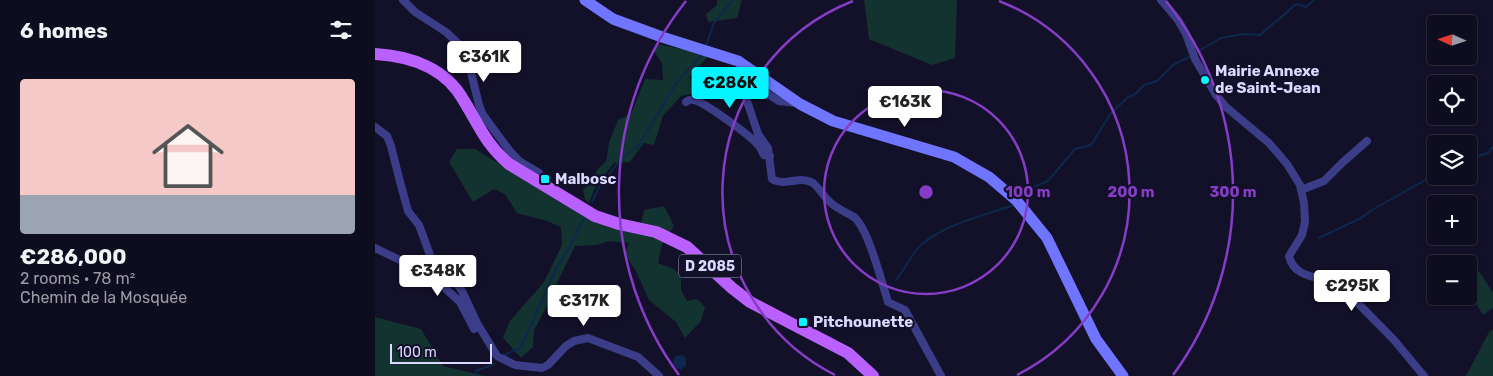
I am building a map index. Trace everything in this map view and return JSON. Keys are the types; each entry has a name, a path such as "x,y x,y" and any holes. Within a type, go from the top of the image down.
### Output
{"main road":[{"path":"585,0 613,19 738,61 800,104 833,121 953,157 970,165 1002,187 1016,200 1047,238 1096,339 1123,376"},
{"name":"D 2085","path":"375,54 400,57 418,62 432,68 443,76 459,93 481,133 509,164 606,220 656,232 687,246 749,302 848,353 873,376"}],"street":[{"path":"403,0 415,12 446,32 464,49 483,115 519,161 539,173 540,176 537,181"},
{"path":"1161,0 1178,20 1186,34 1195,59 1216,95 1226,107 1269,143 1287,164 1300,185 1305,222 1302,235 1289,256 1294,267 1300,272 1334,283 1344,289 1394,340 1424,376"},
{"path":"800,104 779,101 747,80 741,83 758,134 768,148 772,179 777,183 807,181 813,184 839,210 854,218 863,230 888,302 905,310 941,376"},
{"path":"686,102 691,99 709,107 747,134 765,155 770,156"},
{"path":"375,127 387,136 409,211 419,225 430,255 438,268 457,284 462,291 477,323 494,352"},
{"path":"1301,190 1324,181 1341,162 1367,141"},
{"path":"375,248 424,271 439,282 460,302 473,327 483,341 497,356 515,365 542,368 548,365 566,346 574,341 587,338 638,358 659,376"}],"green space":[{"path":"717,0 742,0 737,18 708,22 706,14 717,5"},
{"path":"864,0 957,0 955,58 932,65 869,39"},
{"path":"657,44 709,55 689,78 706,84 709,90 681,96 663,116 654,145 644,143 630,162 614,163 595,188 589,203 585,200 583,189 591,184 597,170 606,161 609,143 618,120 631,114 645,79 663,80 662,63 654,51"},
{"path":"457,149 475,149 591,220 608,227 639,233 644,210 664,206 674,226 662,244 658,263 674,269 681,276 681,290 687,301 697,299 705,307 701,321 685,338 676,322 649,300 637,273 625,254 629,243 609,241 596,245 575,246 552,297 534,330 533,347 521,358 503,338 510,321 544,282 562,245 561,227 517,213 505,194 494,189 473,202 449,162"},
{"path":"1479,271 1493,293 1493,308 1483,315 1477,305 1477,272"},
{"path":"375,317 421,329 443,366 485,376 375,376"},
{"path":"1493,329 1493,376 1466,376 1489,332"}],"water":[{"path":"683,355 686,359 686,366 680,370 674,366 673,361 676,356"}],"waterway":[{"path":"706,46 714,23 733,0"},
{"path":"1197,52 1221,38 1243,34 1260,35 1295,5 1306,7 1314,0"},
{"path":"592,202 599,187 620,160 639,145 677,82 702,55"},
{"path":"1020,198 1028,189 1048,181 1075,149 1091,145 1111,113 1128,97 1134,95 1144,85 1157,81 1173,65 1189,57"},
{"path":"1477,156 1488,153 1493,147"},
{"path":"1319,238 1361,218 1427,179"},
{"path":"896,280 918,248 931,237 966,221 1014,205"},
{"path":"503,356 521,347 556,269 584,218"},
{"path":"477,376 476,371 494,364"}],"place":[{"name":"Mairie Annexe de Saint-Jean","path":"1205,80"},
{"name":"Malbosc","path":"545,179"},
{"name":"Pitchounette","path":"803,322"}]}
